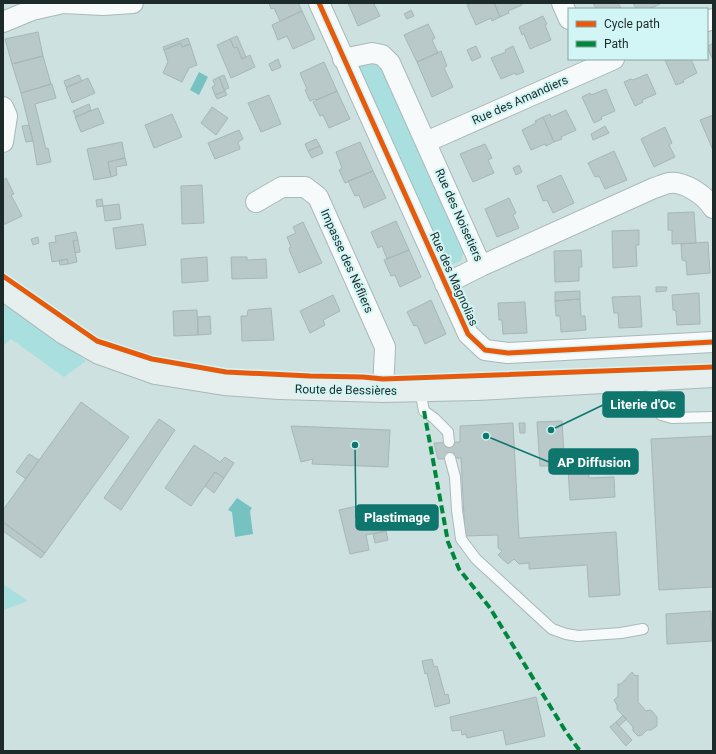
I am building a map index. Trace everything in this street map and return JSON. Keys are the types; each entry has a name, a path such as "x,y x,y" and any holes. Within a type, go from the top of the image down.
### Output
{"main road":[{"name":"Route de Bessières","path":"3,289 64,333 99,353 155,374 224,384 279,388 383,391 477,389 713,376"}],"street":[{"path":"3,22 32,10 63,3 104,5 133,3"},
{"name":"Rue des Magnolias","path":"319,3 468,334 485,350 508,353 713,342"},
{"path":"562,3 568,17"},
{"name":"Rue des Noisetiers","path":"344,59 372,52 382,55 390,63 481,266 654,188 670,183 689,187 708,200 713,208"},
{"name":"Rue des Amandiers","path":"426,142 589,64 609,60"},
{"path":"3,107 6,116 3,142"},
{"name":"Impasse des Néfliers","path":"256,202 282,187 305,187 318,197 385,346 383,391"},
{"name":"Rue des Magnolias","path":"445,284 481,266"}],"lane":[{"path":"651,379 654,404 661,415 672,418 713,417"},
{"path":"420,390 424,411 434,418 448,432 448,442"},
{"path":"450,458 455,477 461,539 476,559 552,629 578,636 621,633 644,629"}],"shaded area":[{"path":"372,59 381,62 464,250 461,261 447,266 358,65"},
{"path":"199,72 208,77 199,95 190,90"},
{"path":"3,301 86,361 64,377 11,339 3,346"},
{"path":"237,498 252,508 250,511 253,534 235,537 232,512 228,510"},
{"path":"3,584 28,601 3,610"}],"building":[{"path":"269,3 298,3 302,11 280,21 274,8 271,9"},
{"path":"348,3 376,3 374,4 380,16 358,26"},
{"path":"471,3 494,3 500,17 492,21 491,18 476,25 467,5"},
{"path":"494,3 521,3 522,5 508,11 509,13 500,17"},
{"path":"593,3 618,3 621,8 596,8"},
{"path":"633,3 660,3 651,8 636,8"},
{"path":"411,10 414,16 407,19 404,14"},
{"path":"302,11 315,39 293,49 287,36 278,40 272,25"},
{"path":"543,16 547,24 545,25 551,40 530,49 524,34 522,35 519,27"},
{"path":"428,24 435,38 432,40 438,53 417,62 404,35"},
{"path":"38,32 43,56 12,64 5,39"},
{"path":"237,36 246,57 242,59 237,47 234,48 230,39"},
{"path":"188,38 190,44 182,47 181,43 164,50 163,47"},
{"path":"230,39 234,48 237,47 242,59 250,55 255,67 231,78 217,45"},
{"path":"181,43 182,47 190,44 197,65 189,68 182,82 163,73 168,62 164,50"},
{"path":"713,43 713,60 708,49 708,46"},
{"path":"476,46 481,57 472,61 467,50"},
{"path":"513,46 524,72 516,75 515,73 501,79 491,58 506,52 505,50"},
{"path":"441,51 447,66 444,68 453,87 432,97 417,62"},
{"path":"43,56 51,84 21,93 12,64"},
{"path":"278,59 281,67 272,71 269,64"},
{"path":"665,60 691,60 697,73 683,80 684,82 676,85"},
{"path":"324,62 337,91 310,101 305,90 307,89 300,73"},
{"path":"647,74 656,94 642,100 643,102 635,106 624,82"},
{"path":"79,75 82,81 66,87 64,81"},
{"path":"224,75 229,88 224,90 219,77"},
{"path":"219,77 225,91 215,95 212,87 215,85 213,80"},
{"path":"88,78 95,93 72,103 66,88"},
{"path":"52,84 56,98 35,104 46,149 48,148 51,162 37,165 33,141 21,93"},
{"path":"606,89 615,111 601,117 602,119 594,123 582,97 590,93 591,95"},
{"path":"225,91 227,95 217,99 215,95"},
{"path":"337,91 350,119 329,128 323,115 320,116 313,102"},
{"path":"269,95 281,124 261,132 248,103"},
{"path":"89,104 91,110 76,117 73,111"},
{"path":"212,107 228,118 216,135 201,123"},
{"path":"98,108 104,123 81,132 75,117"},
{"path":"566,110 576,130 554,142 543,117 550,114 551,117"},
{"path":"172,114 182,137 154,148 145,125"},
{"path":"713,115 713,150 700,120"},
{"path":"543,117 554,142 531,150 522,130 536,123 535,121"},
{"path":"29,125 33,141 26,142 22,126"},
{"path":"605,126 609,133 593,140 591,134"},
{"path":"665,127 672,143 669,145 675,157 654,167 641,139"},
{"path":"239,130 243,139 238,142 240,149 215,159 208,143"},
{"path":"316,139 320,146 308,151 305,144"},
{"path":"122,142 125,158 108,162 111,177 94,180 87,149"},
{"path":"360,142 373,171 345,183 339,170 342,168 336,152"},
{"path":"485,144 492,158 488,160 494,173 473,182 460,154"},
{"path":"320,146 323,153 312,158 308,151"},
{"path":"614,151 627,180 605,189 599,176 595,177 588,163"},
{"path":"125,158 127,165 116,167 117,175 111,177 108,162"},
{"path":"519,165 522,172 516,175 513,168"},
{"path":"373,171 386,198 364,208 359,195 355,196 348,181"},
{"path":"561,175 574,203 553,213 547,200 543,201 537,186"},
{"path":"6,178 14,194 11,195 22,216 3,225 3,180"},
{"path":"202,185 204,223 182,224 181,186"},
{"path":"509,198 516,213 513,215 519,228 497,237 485,209"},
{"path":"102,199 103,206 97,207 96,200"},
{"path":"119,204 121,219 105,221 103,206"},
{"path":"694,212 696,243 672,244 672,230 668,230 668,213"},
{"path":"396,221 409,250 387,259 382,246 378,248 371,232"},
{"path":"303,222 322,263 299,273 290,252 289,248 291,247 287,237 296,233 293,227"},
{"path":"143,224 146,245 116,249 113,228"},
{"path":"639,230 639,245 636,245 637,266 613,268 612,231"},
{"path":"76,232 78,240 73,241 77,262 68,264 67,259 52,262 49,243 56,242 55,236"},
{"path":"38,237 39,243 33,245 31,239"},
{"path":"78,240 80,252 75,253 73,241"},
{"path":"708,242 710,273 687,275 686,261 682,260 681,244"},
{"path":"409,250 421,277 400,287 395,275 391,276 384,260"},
{"path":"581,250 582,267 579,267 579,281 555,282 554,251"},
{"path":"207,257 208,281 182,283 181,259"},
{"path":"231,257 247,257 247,260 266,259 267,278 232,279"},
{"path":"67,259 68,264 60,265 59,261"},
{"path":"656,287 667,287 666,291 656,292"},
{"path":"580,291 580,299 555,301 555,292"},
{"path":"699,293 700,324 677,325 676,311 673,310 672,295"},
{"path":"333,295 340,311 323,320 325,325 310,333 300,311"},
{"path":"640,296 642,327 619,328 618,313 614,313 612,297"},
{"path":"580,299 581,316 585,316 586,330 561,332 560,316 556,316 555,301"},
{"path":"431,300 446,334 425,344 417,325 414,326 407,312"},
{"path":"525,302 527,333 503,334 502,320 499,320 498,303"},
{"path":"271,308 274,340 242,341 241,316 247,316 248,310"},
{"path":"197,310 198,335 174,336 173,311"},
{"path":"210,316 211,334 198,335 198,317"},
{"path":"81,402 129,437 45,553 3,522 3,510"},
{"path":"159,419 175,430 121,510 104,498"},
{"path":"562,421 564,455 556,466 540,466 537,422"},
{"path":"513,423 519,538 616,532 620,595 589,597 587,565 529,569 529,563 519,564 514,559 508,564 498,555 502,551 498,548 498,535 465,536 461,458 438,459 434,443 460,442 460,426"},
{"path":"519,423 525,423 525,433 520,433"},
{"path":"291,426 390,430 388,467 312,464 313,459 301,462"},
{"path":"713,436 713,587 659,590 651,439"},
{"path":"194,445 220,462 225,457 234,463 224,478 215,472 191,506 165,488"},
{"path":"29,454 39,460 26,479 16,472"},
{"path":"588,467 589,478 614,477 615,497 570,500 568,469"},
{"path":"215,472 224,478 214,493 205,486"},
{"path":"357,506 360,518 382,513 386,531 366,535 369,550 350,554 339,510"},
{"path":"3,522 45,553 41,558 3,531"},
{"path":"386,531 388,540 375,543 373,534"},
{"path":"711,611 712,641 667,644 666,614"},
{"path":"432,659 434,667 437,666 445,695 448,694 450,703 435,707 427,673 425,674 422,661"},
{"path":"632,672 635,676 638,675 638,702 646,711 651,710 657,717 657,726 638,736 633,731 633,727 617,709 617,705 614,700 618,696 618,684 621,684"},
{"path":"536,697 545,736 506,745 503,730 467,738 466,734 462,735 461,730 452,731 450,717"},
{"path":"623,715 627,719 619,726 616,722"},
{"path":"616,722 632,740 626,746 610,727"}],"marked path":[{"path":"424,411 448,542 459,569 490,608 566,732 580,751"}],"cycle path":[{"path":"319,3 468,334 485,350 508,353 713,342"},
{"path":"3,276 97,341 152,359 226,372 383,379 713,367"}],"place":[{"name":"Literie d'Oc","path":"551,430"},
{"name":"AP Diffusion","path":"486,436"},
{"name":"Plastimage","path":"355,445"}]}
